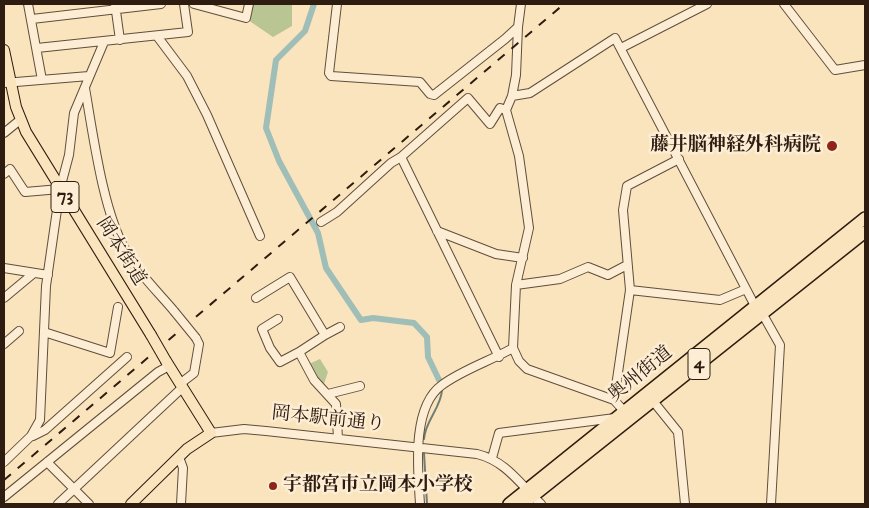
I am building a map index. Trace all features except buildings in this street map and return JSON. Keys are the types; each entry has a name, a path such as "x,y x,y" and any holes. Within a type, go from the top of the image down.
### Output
{"highway":[{"name":"奥州街道","path":"523,504 653,401 865,218"},
{"name":"奥州街道","path":"509,504 534,497 615,418 865,232"}],"main road":[{"name":"岡本街道","path":"4,57 7,83 20,120 60,189 168,363"},
{"name":"73","path":"168,363 211,433"},
{"name":"岡本駅前通り","path":"131,504 197,441 211,433"}],"street":[{"path":"28,4 42,80"},
{"path":"32,19 116,6 161,4"},
{"path":"37,48 188,32 184,4"},
{"path":"194,4 246,18 249,4"},
{"path":"337,4 329,73 331,76 420,82 430,94 434,94 518,27"},
{"path":"521,4 518,27 518,57 512,96 506,110 519,156 529,228 516,285 513,348 519,362 527,369 614,400 624,411"},
{"path":"620,48 707,4"},
{"path":"784,4 835,70 865,65"},
{"path":"116,6 120,40"},
{"path":"157,36 187,76 207,115 260,236"},
{"path":"512,96 530,93 614,38 746,289 780,344 771,504"},
{"path":"4,462 31,436 40,420 48,275 60,189 69,155 74,113 104,42"},
{"path":"7,83 89,76"},
{"path":"58,504 194,373 199,344 126,253 118,235 104,184 85,88"},
{"path":"321,222 337,212 391,163 401,157 468,98 490,124 500,108 506,110"},
{"path":"4,133 20,120"},
{"path":"401,157 499,356"},
{"path":"614,400 630,290 623,210 628,186 678,159"},
{"path":"4,174 10,169 25,192 60,189"},
{"path":"437,231 496,254 523,258"},
{"path":"516,285 560,280 588,267 608,274 627,265"},
{"path":"4,268 48,275"},
{"path":"4,298 34,273"},
{"path":"256,298 290,277 325,335"},
{"path":"630,290 720,300 746,289"},
{"path":"44,332 110,353 118,307"},
{"path":"278,319 262,329 270,348 280,362 340,327"},
{"path":"4,344 19,331"},
{"path":"420,504 418,476 421,420 432,394 442,384 513,348"},
{"path":"299,352 314,380 336,404 338,438"},
{"path":"31,436 45,430 126,357"},
{"path":"4,497 168,363"},
{"path":"328,394 360,386"},
{"path":"653,401 678,432 685,504"},
{"path":"492,458 499,433 615,418"},
{"name":"岡本駅前通り","path":"211,433 244,429 463,451 492,458 504,465 534,497"},
{"path":"179,457 183,468 181,504"},
{"path":"47,462 89,504"}],"green space":[{"path":"252,4 292,4 292,26 273,37 248,20"},
{"path":"320,359 328,372 324,384 315,375 309,364"}],"waterway":[{"path":"314,4 305,31 276,60 266,128 279,161 318,233 326,268 361,320 373,318 414,323 427,337 428,357 441,384"},
{"path":"424,439 427,426 439,403 442,390"},
{"path":"424,453 427,504"}],"railway":[{"path":"4,480 564,4"}],"place":[{"name":"藤井脳神経外科病院","path":"832,146"},
{"name":"宇都宮市立岡本小学校","path":"273,486"}]}
